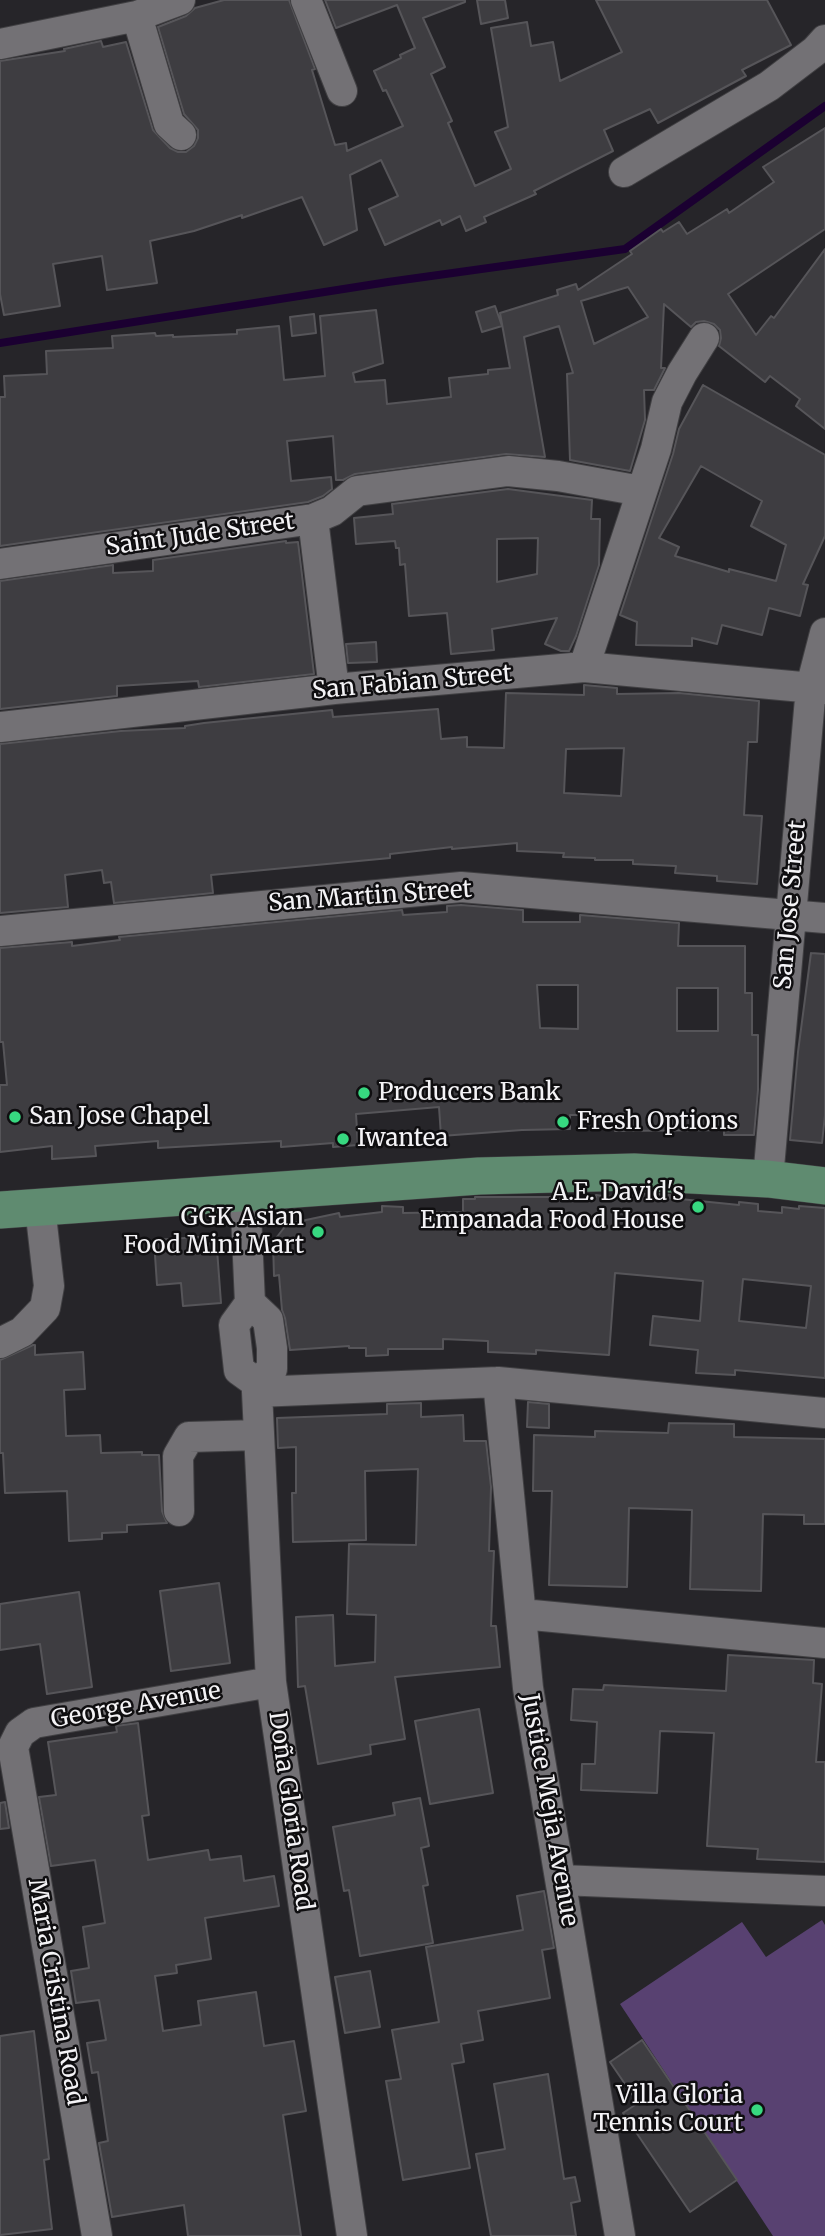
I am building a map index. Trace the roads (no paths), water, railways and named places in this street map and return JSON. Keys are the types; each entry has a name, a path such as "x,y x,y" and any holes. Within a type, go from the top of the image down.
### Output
{"main road":[{"path":"0,1210 479,1176 634,1172 768,1179 825,1186"}],"street":[{"path":"0,44 137,16 180,0"},
{"path":"306,0 342,91"},
{"path":"137,16 169,124 181,135"},
{"path":"624,172 769,86 815,51 825,40"},
{"path":"584,667 656,449 667,402 704,338"},
{"path":"313,519 332,511 357,491 508,471 558,476 641,491"},
{"name":"Saint Jude Street","path":"0,564 313,519 334,690"},
{"name":"San Jose Street","path":"768,1179 790,915 825,633"},
{"name":"San Fabian Street","path":"0,727 334,690 584,667 818,688"},
{"name":"San Martin Street","path":"0,931 461,887 825,918"},
{"path":"245,1191 250,1303 268,1320 272,1348 272,1369 257,1387"},
{"path":"0,1343 22,1332 45,1308 49,1286 40,1207"},
{"path":"257,1387 498,1382 825,1413"},
{"name":"Justice Mejia Avenue","path":"498,1382 528,1688 620,2236"},
{"name":"Doña Gloria Road","path":"257,1387 271,1682 352,2236"},
{"path":"179,1511 178,1455 189,1437 259,1435"},
{"path":"522,1614 825,1643"},
{"name":"George Avenue","path":"13,1747 20,1733 34,1723 271,1682"},
{"name":"Maria Cristina Road","path":"13,1747 97,2236"},
{"path":"561,1880 825,1891"}],"waterway":[{"path":"0,343 388,282 625,249 825,106"}],"place":[{"name":"Producers Bank","path":"364,1093"},
{"name":"San Jose Chapel","path":"15,1117"},
{"name":"Fresh Options","path":"563,1122"},
{"name":"Iwantea","path":"343,1139"},
{"name":"A.E. David's Empanada Food House","path":"698,1207"},
{"name":"GGK Asian Food Mini Mart","path":"318,1232"},
{"name":"Villa Gloria Tennis Court","path":"757,2110"}]}
